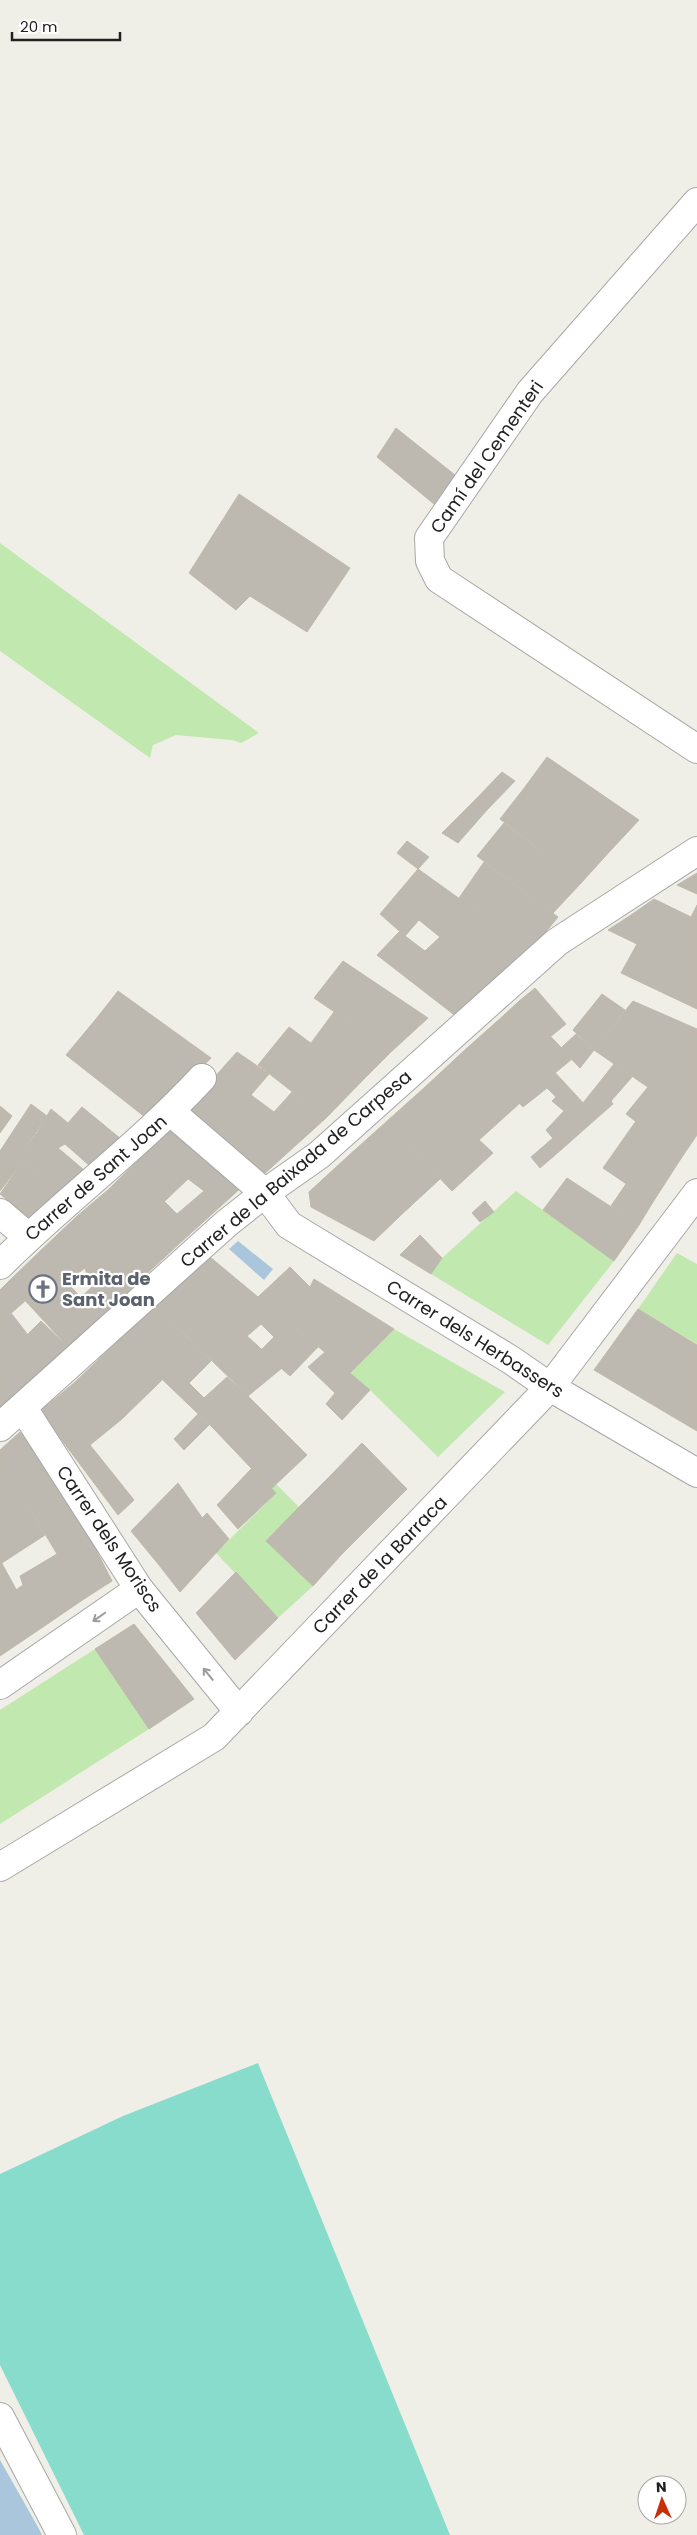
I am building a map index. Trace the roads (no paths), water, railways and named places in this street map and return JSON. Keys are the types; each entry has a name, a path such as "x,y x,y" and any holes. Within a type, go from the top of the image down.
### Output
{"street":[{"name":"Camí del Cementeri","path":"697,202 530,392 429,538 430,560 439,579 697,750"},
{"name":"Carrer de la Baixada de Carpesa","path":"0,1427 227,1223 266,1192 319,1156 557,942 697,851"},
{"name":"Carrer de Sant Joan","path":"0,1265 28,1237 171,1112 202,1078"},
{"name":"Carrer dels Herbassers","path":"171,1112 266,1192 288,1225 511,1360 550,1387 697,1473"},
{"name":"Carrer de la Barraca","path":"0,1868 214,1738 550,1387 692,1210"},
{"path":"0,1213 28,1237"},
{"name":"Carrer dels Moriscs","path":"23,1408 139,1590 239,1712"},
{"path":"0,1685 139,1590"},
{"path":"0,2417 62,2535"}],"place":[{"name":"Ermita de Sant Joan","path":"43,1289"}]}
